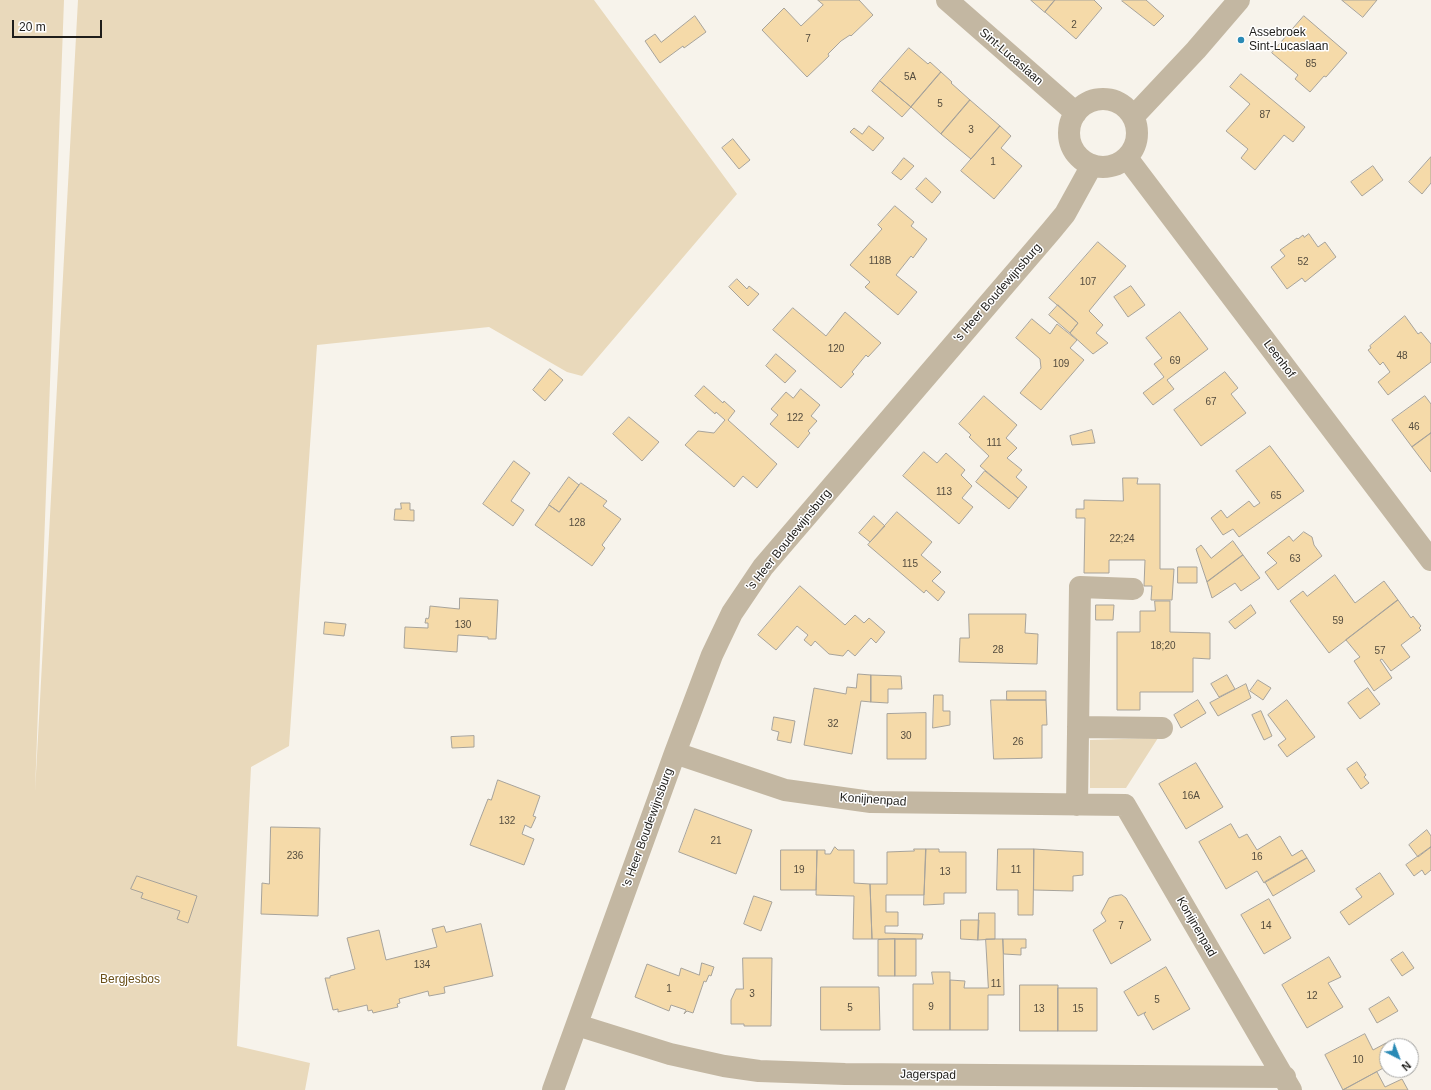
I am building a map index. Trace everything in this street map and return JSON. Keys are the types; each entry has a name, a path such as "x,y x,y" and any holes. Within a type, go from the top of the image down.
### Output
{"street":[{"name":"Sint-Lucaslaan","path":"947,0 1076,113"},
{"path":"1132,117 1196,50 1239,0"},
{"path":"1102,99 1112,101 1123,106 1132,117 1137,131 1136,140 1127,158 1118,164 1107,167 1092,165 1084,162 1073,150 1069,139 1071,120 1083,106 1093,101 1102,99"},
{"name":"Leenhof","path":"1127,158 1431,560"},
{"name":"'s Heer Boudewijnsburg","path":"553,1090 675,753 712,655 732,613 763,567 1065,214 1092,165"},
{"path":"1077,805 1080,587 1133,589"},
{"path":"1078,727 1162,728"},
{"name":"Konijnenpad","path":"675,753 785,790 863,801 1125,805 1288,1084"},
{"name":"Jagerspad","path":"577,1025 670,1054 724,1066 758,1071 1288,1084"}],"green space":[{"name":"Bergjesbos","path":"0,0 64,0 35,792 78,0 594,0 737,194 582,376 567,372 489,327 317,345 289,746 251,767 237,1046 310,1063 305,1090 0,1090"},
{"path":"1158,738 1126,788 1090,788 1090,740"}],"building":[{"path":"818,0 859,0 873,15 851,36 850,35 841,41 828,54 829,56 807,77 762,30 784,8 801,26 823,5"},
{"path":"1031,0 1055,0 1045,12"},
{"path":"1055,0 1094,0 1102,8 1076,39 1045,12"},
{"path":"1146,0 1164,16 1154,26 1122,1"},
{"path":"1342,0 1377,0 1363,17"},
{"path":"695,16 706,32 684,48 683,46 660,63 645,41 655,34 661,42"},
{"path":"1304,16 1347,53 1326,77 1324,76 1310,92 1295,79 1298,75 1272,53"},
{"path":"909,48 928,64 930,62 941,72 911,107 880,81"},
{"path":"941,72 970,100 941,134 911,107"},
{"path":"1241,74 1305,127 1293,142 1284,135 1255,170 1241,158 1248,149 1226,131 1250,104 1230,87"},
{"path":"880,81 911,107 902,117 872,91"},
{"path":"970,100 1000,126 971,159 941,134"},
{"path":"869,126 884,138 873,151 850,132 854,128 862,134"},
{"path":"1000,126 1011,136 1001,148 1022,166 994,199 961,171"},
{"path":"733,139 750,160 739,169 722,148"},
{"path":"1431,157 1431,183 1422,194 1409,182"},
{"path":"904,158 914,166 901,180 892,173"},
{"path":"1373,166 1383,180 1362,196 1351,182"},
{"path":"926,178 941,192 932,203 916,189"},
{"path":"895,206 914,222 911,226 927,239 913,258 911,256 896,275 917,292 898,315 865,287 870,282 850,265 882,229 878,225"},
{"path":"1309,234 1318,247 1325,242 1336,257 1305,282 1302,278 1287,289 1271,267 1285,256 1280,250 1297,238 1298,239 1303,235 1304,237"},
{"path":"1098,242 1126,266 1089,311 1103,325 1096,333 1108,343 1093,354 1070,333 1078,323 1049,298"},
{"path":"737,279 747,289 749,286 759,294 748,306 729,287"},
{"path":"1131,286 1145,305 1128,317 1114,297"},
{"path":"1058,305 1078,323 1070,333 1049,315"},
{"path":"793,308 826,336 845,312 881,343 868,357 866,355 852,372 854,374 841,388 773,330"},
{"path":"1180,312 1208,349 1167,380 1174,389 1153,405 1143,393 1164,377 1154,364 1162,358 1146,338"},
{"path":"1405,316 1418,334 1421,332 1431,344 1431,362 1388,395 1378,382 1390,372 1383,362 1380,365 1368,350 1371,348 1370,346"},
{"path":"1032,319 1050,334 1057,324 1077,340 1070,348 1084,360 1041,410 1020,393 1041,368 1040,359 1016,338"},
{"path":"776,354 796,371 785,383 766,366"},
{"path":"550,369 563,380 545,401 533,390"},
{"path":"1225,372 1238,388 1231,394 1246,413 1201,446 1174,410"},
{"path":"704,386 723,403 724,401 735,411 728,420 777,464 757,488 743,476 734,487 685,445 698,431 714,433 725,420 716,412 715,414 695,396"},
{"path":"801,389 820,405 811,416 817,421 808,431 810,433 798,448 770,424 778,415 771,409 786,392 793,398"},
{"path":"984,396 1017,425 1006,438 1017,448 1007,458 1022,470 1016,477 1027,487 1018,498 980,466 989,456 969,437 971,435 959,424"},
{"path":"1425,396 1431,404 1431,433 1412,447 1392,420"},
{"path":"629,417 659,442 642,461 613,434"},
{"path":"1092,430 1095,443 1072,445 1070,436"},
{"path":"1431,433 1431,472 1412,447"},
{"path":"1270,446 1304,491 1239,537 1233,529 1223,535 1211,518 1221,510 1227,518 1249,501 1254,507 1260,503 1236,471"},
{"path":"924,452 937,463 946,453 965,470 961,475 972,486 962,498 973,507 959,524 903,476"},
{"path":"514,461 530,473 511,501 524,510 513,526 483,504"},
{"path":"985,471 1018,498 1009,509 976,482"},
{"path":"569,477 579,485 559,512 549,505"},
{"path":"1123,478 1138,478 1137,484 1160,484 1160,569 1174,569 1172,600 1151,600 1152,586 1144,586 1145,560 1109,560 1109,573 1084,573 1085,518 1076,518 1076,509 1084,509 1084,500 1123,501"},
{"path":"581,483 607,501 603,506 621,519 602,545 605,548 592,566 535,525 549,505 559,512"},
{"path":"401,503 410,503 410,510 414,510 414,521 394,520 395,509 401,509"},
{"path":"897,512 932,542 921,555 941,572 932,581 945,592 938,601 926,590 924,593 868,545"},
{"path":"874,516 885,526 870,542 859,533"},
{"path":"1304,532 1312,537 1314,545 1322,556 1278,590 1265,572 1277,563 1267,553 1289,536 1293,541"},
{"path":"1233,541 1243,555 1207,582 1196,549 1201,545 1211,558"},
{"path":"1243,555 1260,578 1241,591 1235,583 1212,598 1207,582"},
{"path":"1178,567 1197,567 1197,583 1178,583"},
{"path":"1335,575 1355,603 1384,581 1398,600 1329,653 1290,601 1303,591 1307,596"},
{"path":"800,586 845,625 855,615 864,623 869,618 885,632 876,643 871,638 855,656 848,650 843,656 829,654 815,641 811,646 804,640 808,635 797,626 776,650 758,635"},
{"path":"460,598 498,600 496,639 458,635 457,652 404,648 405,627 428,628 428,623 425,623 426,618 428,619 429,617 430,606 459,609"},
{"path":"1398,600 1411,618 1413,616 1421,626 1419,628 1421,630 1401,645 1410,657 1391,671 1382,659 1380,660 1392,678 1374,691 1354,661 1360,657 1346,640"},
{"path":"1155,601 1170,601 1170,632 1210,633 1210,659 1193,658 1193,692 1140,692 1140,710 1117,710 1117,632 1140,632 1140,611 1155,611"},
{"path":"1096,605 1114,605 1113,620 1096,620"},
{"path":"1251,605 1256,613 1235,629 1229,622"},
{"path":"969,614 1026,614 1025,633 1038,634 1037,664 959,662 960,638 969,638"},
{"path":"325,622 346,624 344,636 324,634"},
{"path":"858,674 871,675 871,702 861,701 852,754 804,745 814,688 846,694 847,687 856,688"},
{"path":"871,675 901,676 902,689 888,689 888,703 871,702"},
{"path":"1227,675 1235,689 1219,697 1211,684"},
{"path":"1258,680 1271,688 1263,700 1250,691"},
{"path":"1246,684 1251,698 1218,716 1210,703"},
{"path":"1368,688 1380,704 1360,719 1348,703"},
{"path":"1007,691 1046,691 1046,700 1007,700"},
{"path":"934,695 943,695 943,711 950,711 950,725 933,728"},
{"path":"991,700 1046,700 1047,725 1042,725 1042,758 994,759"},
{"path":"1198,700 1206,713 1181,728 1174,715"},
{"path":"1287,700 1315,737 1287,757 1278,745 1286,739 1268,715"},
{"path":"1261,711 1272,736 1264,740 1252,715"},
{"path":"926,713 926,759 887,759 887,714"},
{"path":"774,717 795,721 791,743 777,740 779,732 772,730"},
{"path":"474,736 474,747 452,748 451,737"},
{"path":"1357,762 1366,775 1364,777 1369,783 1361,789 1347,769"},
{"path":"1196,763 1223,807 1186,829 1159,784"},
{"path":"498,780 540,796 533,816 536,817 531,828 525,825 522,834 534,839 524,865 470,845 488,799 491,800"},
{"path":"695,809 752,830 736,874 679,852"},
{"path":"1231,824 1239,838 1247,834 1257,850 1280,836 1292,856 1302,850 1307,858 1264,883 1257,871 1226,889 1199,842"},
{"path":"271,827 320,828 318,916 261,914 262,883 269,884"},
{"path":"1427,830 1431,836 1431,847 1418,857 1409,845"},
{"path":"835,847 838,850 854,850 854,883 870,884 872,939 853,939 854,896 816,895 817,850 825,850 825,854 830,854"},
{"path":"1431,847 1431,870 1425,875 1422,870 1414,876 1406,865"},
{"path":"914,849 926,849 924,895 886,895 886,912 898,912 898,926 885,926 885,933 923,934 922,939 872,939 870,884 887,884 887,852 914,851"},
{"path":"926,849 939,849 939,852 966,852 966,893 944,893 944,904 924,905"},
{"path":"998,849 1034,849 1033,915 1018,915 1018,890 997,890"},
{"path":"1034,849 1083,852 1083,875 1073,876 1073,891 1034,890"},
{"path":"781,850 817,850 816,890 781,890"},
{"path":"1307,858 1315,871 1273,896 1265,882"},
{"path":"1380,873 1394,894 1349,925 1340,912 1362,897 1356,889"},
{"path":"137,876 197,896 188,923 177,919 180,911 141,898 143,893 131,889"},
{"path":"1122,895 1126,898 1151,940 1111,964 1093,930 1106,921 1101,913 1109,898"},
{"path":"754,896 772,902 761,931 744,924"},
{"path":"1269,899 1291,938 1264,954 1241,915"},
{"path":"979,913 995,913 995,939 978,940"},
{"path":"961,920 979,920 978,940 961,939"},
{"path":"481,924 493,976 444,987 445,993 429,996 428,991 399,999 400,1003 397,1004 398,1007 373,1013 372,1010 368,1011 367,1005 338,1012 338,1009 333,1010 325,978 330,978 330,976 355,969 347,938 379,930 386,960 437,947 432,929 444,926 446,932"},
{"path":"895,939 916,939 916,976 895,976"},
{"path":"895,939 895,976 878,976 878,940"},
{"path":"986,939 1003,939 1004,995 988,995 988,1030 950,1030 950,980 965,981 964,988 988,988"},
{"path":"1003,939 1026,939 1026,948 1021,948 1021,955 1004,954"},
{"path":"1403,952 1414,968 1402,976 1391,960"},
{"path":"1329,957 1341,977 1328,983 1343,1007 1307,1028 1282,985"},
{"path":"743,958 772,958 771,1026 744,1026 744,1024 731,1024 731,1000 736,989 743,989"},
{"path":"702,963 714,967 711,976 709,975 706,982 704,981 693,1013 687,1011 684,1014 686,1010 671,1005 669,1011 635,997 647,964 679,976 681,968 699,975"},
{"path":"1166,967 1190,1009 1153,1030 1144,1014 1146,1012 1138,1016 1124,992"},
{"path":"932,972 950,972 950,1030 913,1030 913,984 933,984"},
{"path":"1020,985 1058,985 1058,1031 1020,1031"},
{"path":"821,987 879,987 880,1030 821,1030"},
{"path":"1058,988 1097,988 1097,1031 1058,1031"},
{"path":"1389,997 1398,1011 1377,1023 1369,1009"},
{"path":"1365,1034 1373,1050 1379,1047 1379,1070 1343,1090 1325,1055"},
{"path":"1377,1072 1385,1087 1402,1079 1408,1090 1343,1090"}],"place":[{"name":"Assebroek Sint-Lucaslaan","path":"1241,40"}]}
